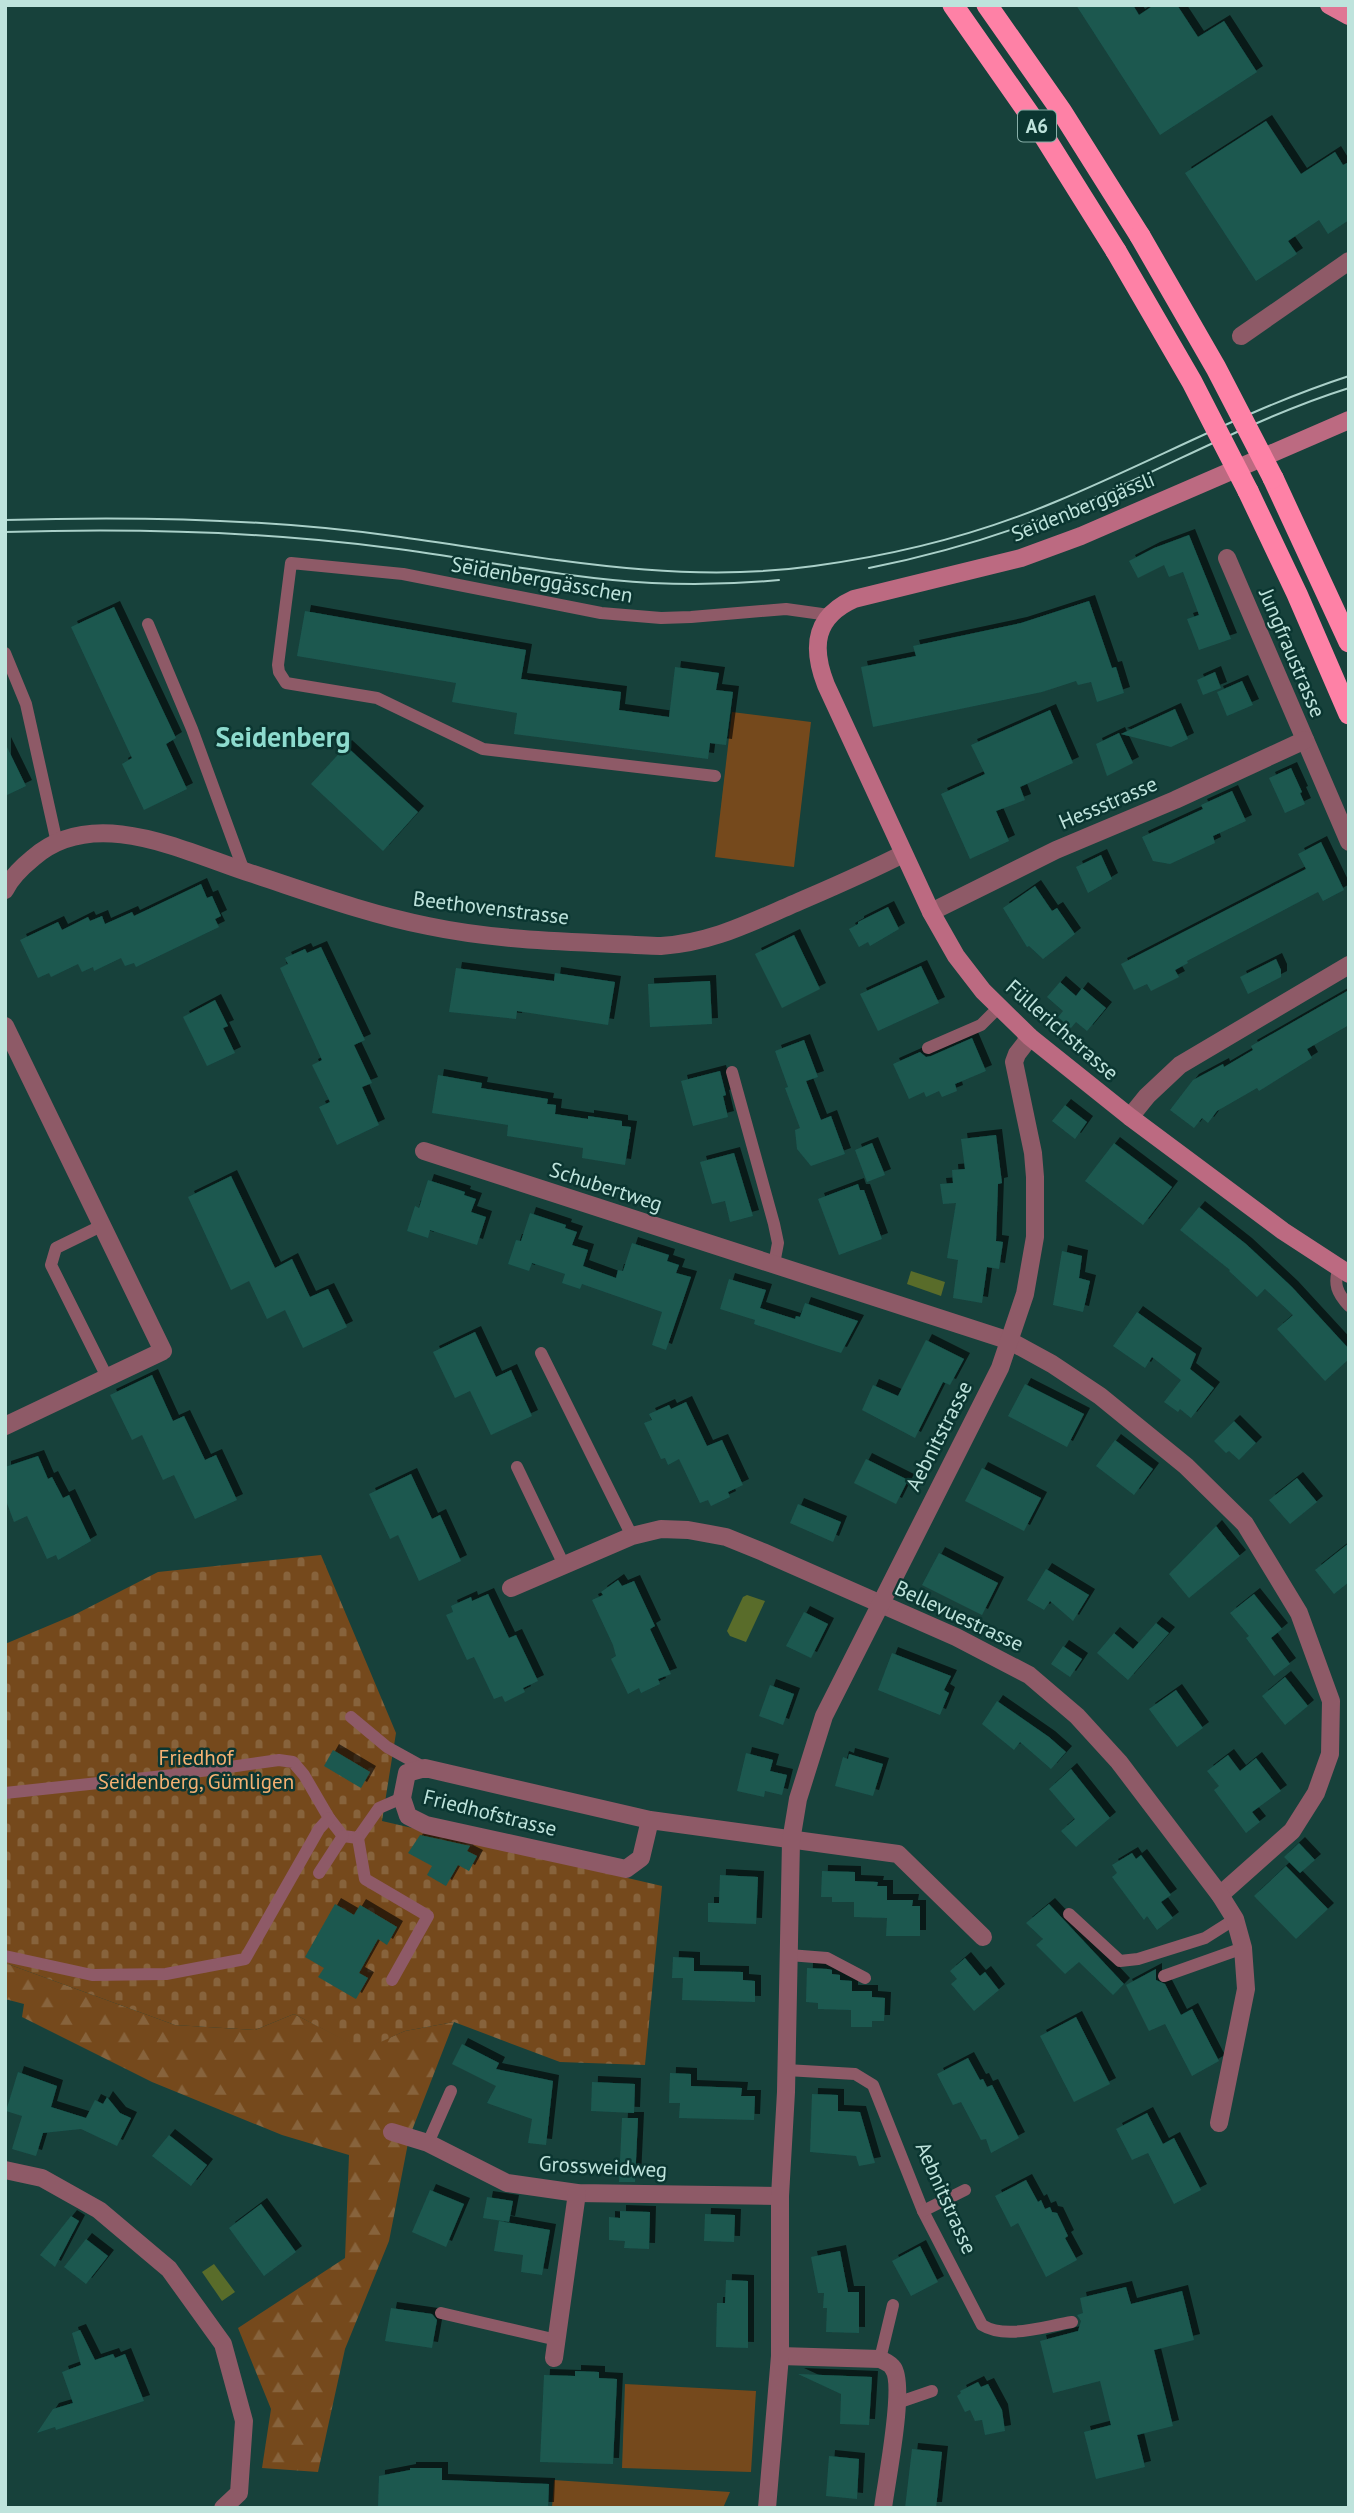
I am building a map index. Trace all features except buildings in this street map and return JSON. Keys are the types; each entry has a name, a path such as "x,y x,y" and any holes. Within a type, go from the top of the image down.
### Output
{"highway":[{"name":"A6","path":"953,5 1039,128 1116,251 1192,383 1297,594 1349,714"},
{"name":"A6","path":"987,5 1062,112 1140,236 1210,358 1273,478 1349,642"}],"main road":[{"path":"1329,5 1349,16"}],"street":[{"path":"1241,336 1349,261"},
{"name":"Seidenberggässli","path":"829,615 844,603 866,595 980,570 1081,536 1349,420"},
{"name":"Jungfraustrasse","path":"1227,558 1349,842"},
{"name":"Füllerichstrasse","path":"829,615 817,642 819,667 903,854 956,956 998,1008 1030,1037 1130,1117 1261,1215 1344,1271"},
{"name":"Hessstrasse","path":"931,912 1056,850 1175,800 1305,740"},
{"name":"Beethovenstrasse","path":"5,890 23,866 38,853 57,843 84,835 131,835 198,853 244,871 380,915 429,927 516,939 661,946 682,945 720,935 868,872 903,854"},
{"path":"1130,1117 1147,1096 1180,1065 1349,965"},
{"path":"5,1026 163,1351 5,1426"},
{"name":"Aebnitstrasse","path":"767,2508 780,2356 780,2196 791,1841 798,1799 824,1716 1000,1368 1010,1342 1024,1294 1035,1237 1033,1153 1014,1070 1017,1054 1030,1037"},
{"name":"Schubertweg","path":"424,1151 1010,1342"},
{"path":"1010,1342 1052,1364 1100,1396 1186,1466 1245,1524 1299,1613 1340,1700 1330,1754 1316,1793 1292,1831 1220,1895"},
{"name":"Bellevuestrasse","path":"511,1588 632,1536 662,1529 688,1530 726,1537 880,1603 1030,1675 1077,1716 1119,1762 1236,1919 1243,1948 1246,1989 1219,2123"},
{"name":"Friedhofstrasse","path":"650,1820 641,1858 626,1870 426,1825 408,1816 402,1798 407,1773 425,1768 650,1820 791,1841"},
{"path":"791,1841 898,1854 982,1937"},
{"name":"Grossweidweg","path":"392,2132 428,2143 507,2183 577,2193 780,2196"},
{"path":"5,2170 42,2178 99,2210 169,2269 223,2344 244,2421 239,2493 223,2508"},
{"path":"556,2349 577,2193"},
{"path":"780,2356 880,2359 893,2368 898,2382 897,2403 883,2508"}],"lane":[{"name":"Seidenberggässchen","path":"715,776 483,749 377,698 286,683 278,665 291,563 403,574 601,613 661,618 786,609 829,615"},
{"path":"148,624 192,729 244,871"},
{"path":"5,653 26,704 57,843"},
{"path":"928,1048 981,1025 998,1008"},
{"path":"732,1072 774,1224 778,1243 774,1264"},
{"path":"101,1226 56,1248 51,1265 107,1377"},
{"path":"1344,1271 1334,1280 1335,1287 1349,1306"},
{"path":"541,1353 632,1536"},
{"path":"517,1467 564,1565"},
{"path":"351,1717 387,1747 425,1768"},
{"path":"5,1793 173,1775 279,1760 293,1762 304,1775 343,1836 358,1838"},
{"path":"392,1980 428,1916 365,1879 358,1838 379,1808 402,1798"},
{"path":"5,1955 92,1975 166,1974 244,1959 319,1829 329,1818"},
{"path":"319,1873 343,1836"},
{"path":"1069,1914 1120,1961 1138,1959 1205,1938 1236,1919"},
{"path":"1164,1976 1243,1948"},
{"path":"789,1955 827,1958 865,1978"},
{"name":"Aebnitstrasse","path":"786,2070 855,2074 873,2085 922,2211 982,2325 991,2331 1004,2332 1072,2322"},
{"path":"428,2143 452,2091"},
{"path":"922,2211 965,2190"},
{"path":"880,2359 892,2305"},
{"path":"441,2313 556,2349"},
{"path":"897,2403 932,2391"}],"green space":[{"path":"732,712 811,722 794,867 715,857"},
{"name":"Friedhof Seidenberg, Gümligen","path":"321,1555 396,1733 382,1821 662,1886 645,2065 560,2062 454,2022 405,2031 363,2050 294,2014 255,2030 175,2025 5,1963 5,1644 74,1615 158,1572"},
{"path":"5,1963 175,2025 255,2030 294,2014 363,2049 405,2031 454,2022 409,2138 389,2241 345,2349 318,2472 262,2468 271,2409 238,2328 345,2258 349,2155 282,2135 152,2082 22,2017 24,2004 5,1999"},
{"path":"625,2384 756,2391 751,2472 622,2468"},
{"path":"554,2480 730,2492 723,2508 552,2508"}],"shaded area":[{"path":"911,1271 945,1282 941,1296 907,1284"},
{"path":"747,1595 765,1601 746,1642 730,1636 727,1631 743,1597"},
{"path":"214,2264 235,2292 222,2301 202,2272"}],"tram line":[{"path":"5,520 102,518 297,525 603,566 655,570 761,571 814,566 876,556 997,524 1092,486 1274,404 1349,376"},
{"path":"869,568 959,546 1046,517 1103,494 1255,424 1349,388"},
{"path":"5,532 102,530 246,534 390,548 619,581 700,584 779,580"}],"district":[{"name":"Seidenberg","path":"283,737"}]}
